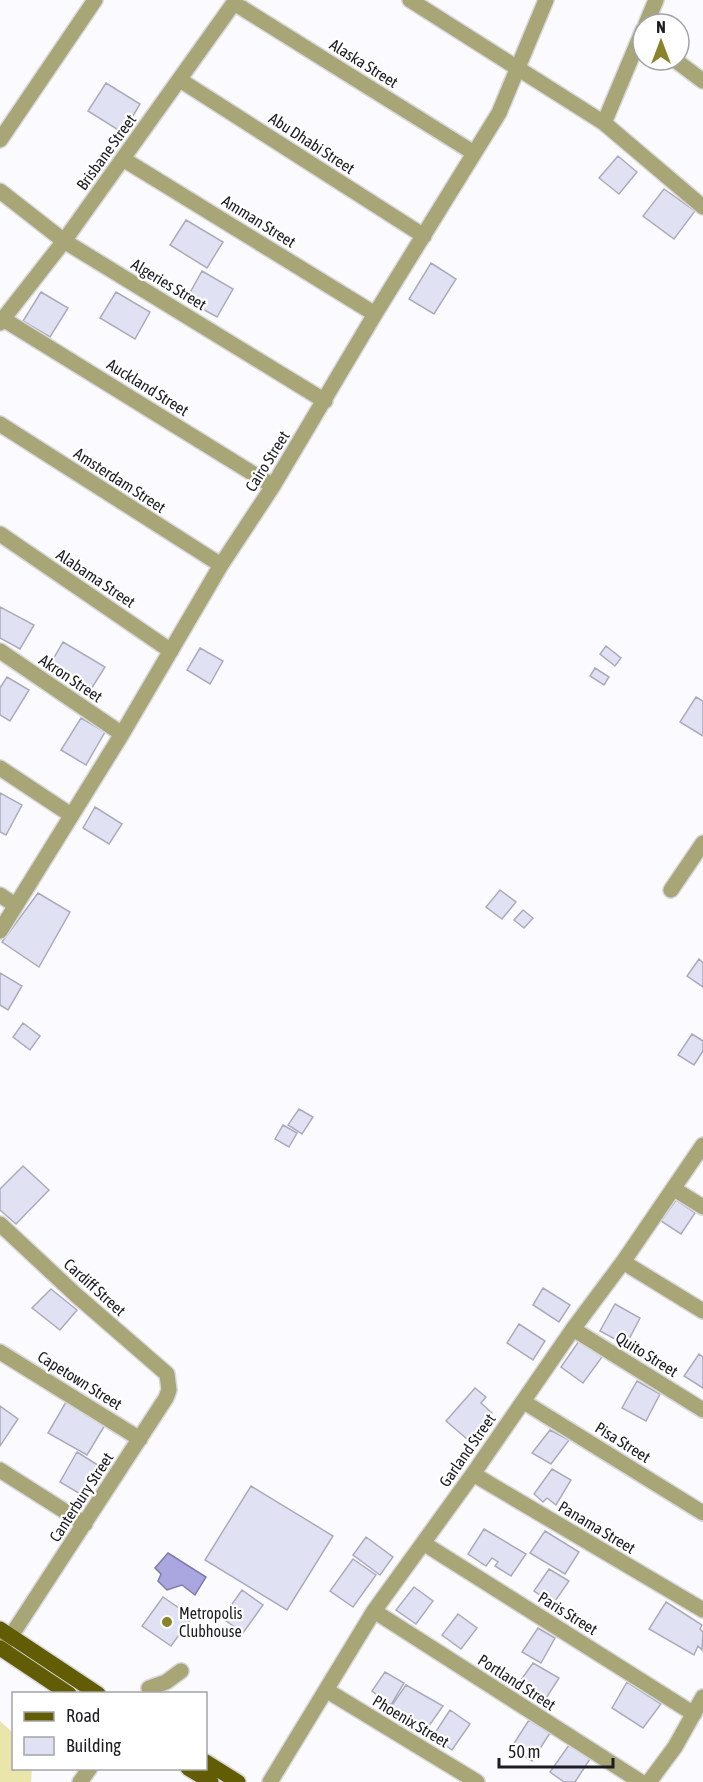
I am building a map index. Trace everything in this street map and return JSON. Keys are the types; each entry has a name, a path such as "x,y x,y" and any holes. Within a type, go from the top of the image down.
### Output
{"main road":[{"path":"6,1632 95,1692"},
{"path":"0,1648 66,1692"},
{"path":"207,1763 238,1782"},
{"path":"191,1770 211,1782"}],"street":[{"path":"0,140 95,0"},
{"path":"410,0 604,123 703,207"},
{"name":"Cairo Street","path":"0,931 122,734 221,565 273,486 375,314 499,113 546,0"},
{"name":"Brisbane Street","path":"2,321 64,241 235,2"},
{"name":"Alaska Street","path":"235,2 474,153"},
{"path":"604,123 631,59"},
{"name":"Abu Dhabi Street","path":"180,80 424,236"},
{"name":"Amman Street","path":"123,159 375,314"},
{"name":"Algeries Street","path":"0,191 64,241 325,401"},
{"name":"Auckland Street","path":"2,321 273,486"},
{"name":"Amsterdam Street","path":"0,424 221,565"},
{"name":"Alabama Street","path":"0,534 171,651"},
{"name":"Akron Street","path":"0,651 122,734"},
{"path":"0,768 71,815"},
{"path":"672,890 703,843"},
{"path":"0,895 15,905"},
{"name":"Garland Street","path":"270,1782 374,1611 623,1262 703,1145"},
{"path":"674,1189 703,1207"},
{"name":"Cardiff Street","path":"0,1224 76,1295 167,1374"},
{"path":"623,1262 703,1311"},
{"name":"Quito Street","path":"573,1329 703,1410"},
{"name":"Capetown Street","path":"0,1352 140,1439"},
{"name":"Canterbury Street","path":"0,1648 6,1632 85,1524 140,1439 169,1390 167,1374"},
{"name":"Pisa Street","path":"524,1402 703,1513"},
{"path":"0,1470 85,1524"},
{"name":"Panama Street","path":"473,1474 703,1610"},
{"name":"Paris Street","path":"423,1543 694,1714"},
{"name":"Portland Street","path":"374,1611 641,1782"},
{"path":"149,1688 166,1682 181,1671"},
{"name":"Phoenix Street","path":"326,1690 477,1782"},
{"path":"650,1782 675,1747 703,1697"}],"shaded area":[{"path":"168,1553 206,1577 195,1595 182,1585 167,1590 158,1581 161,1574 155,1568"},
{"path":"0,1721 12,1732 12,1770 32,1770 31,1782 0,1782"}],"building":[{"path":"106,83 140,104 123,133 88,111"},
{"path":"618,156 637,172 619,194 599,178"},
{"path":"664,189 695,211 674,239 643,216"},
{"path":"186,220 223,242 207,268 170,245"},
{"path":"431,263 456,279 434,314 409,299"},
{"path":"202,271 233,289 217,317 186,300"},
{"path":"41,292 68,308 50,337 23,321"},
{"path":"116,292 150,312 135,339 100,318"},
{"path":"0,607 34,625 20,649 0,638"},
{"path":"63,642 105,667 88,694 47,670"},
{"path":"606,646 621,658 615,666 600,654"},
{"path":"200,648 223,661 210,684 187,670"},
{"path":"595,668 609,677 604,685 590,676"},
{"path":"7,677 29,690 10,721 0,715 0,688"},
{"path":"696,697 703,701 703,736 680,722"},
{"path":"81,718 105,732 86,765 61,750"},
{"path":"0,793 22,805 6,835 0,832"},
{"path":"95,807 122,824 109,844 83,828"},
{"path":"500,890 516,902 502,919 486,907"},
{"path":"38,893 70,912 39,967 2,942"},
{"path":"523,910 533,918 524,928 514,920"},
{"path":"699,959 703,963 703,987 687,976"},
{"path":"0,973 22,986 8,1010 0,1005"},
{"path":"23,1023 40,1036 30,1050 13,1037"},
{"path":"692,1034 703,1041 703,1051 694,1065 678,1055"},
{"path":"299,1109 313,1117 302,1134 288,1125"},
{"path":"283,1125 297,1133 289,1147 275,1139"},
{"path":"23,1166 49,1190 16,1224 0,1210 0,1189"},
{"path":"676,1200 695,1213 681,1234 661,1221"},
{"path":"543,1288 570,1305 559,1322 533,1305"},
{"path":"51,1289 77,1310 60,1330 32,1308"},
{"path":"615,1304 640,1318 626,1345 600,1331"},
{"path":"519,1324 545,1341 533,1360 507,1343"},
{"path":"579,1341 602,1357 583,1383 561,1367"},
{"path":"699,1354 703,1357 703,1388 684,1376"},
{"path":"637,1381 660,1394 646,1421 622,1408"},
{"path":"475,1388 486,1397 481,1403 492,1413 478,1429 483,1433 474,1445 446,1421"},
{"path":"66,1402 105,1425 87,1455 48,1433"},
{"path":"0,1406 18,1419 0,1446"},
{"path":"550,1430 569,1440 551,1464 532,1453"},
{"path":"77,1452 101,1467 82,1495 60,1482"},
{"path":"552,1469 571,1480 556,1505 547,1498 543,1502 534,1494"},
{"path":"251,1486 333,1536 287,1610 205,1560"},
{"path":"484,1529 526,1554 511,1576 495,1566 498,1562 492,1558 486,1566 468,1554"},
{"path":"545,1531 579,1552 565,1574 530,1553"},
{"path":"366,1537 393,1557 380,1575 353,1555"},
{"path":"353,1559 376,1575 353,1607 330,1591"},
{"path":"549,1569 569,1581 553,1604 534,1591"},
{"path":"414,1587 433,1601 416,1624 396,1610"},
{"path":"242,1590 263,1605 243,1633 222,1618"},
{"name":"Metropolis Clubhouse","path":"163,1597 192,1617 171,1646 142,1626"},
{"path":"666,1602 702,1625 700,1629 703,1632 702,1650 698,1646 694,1655 649,1629"},
{"path":"458,1614 477,1628 461,1649 442,1635"},
{"path":"538,1628 555,1638 541,1663 522,1652"},
{"path":"533,1663 559,1678 543,1703 516,1687"},
{"path":"385,1672 404,1683 391,1705 372,1691"},
{"path":"627,1682 661,1704 643,1728 612,1708"},
{"path":"406,1685 443,1706 426,1730 390,1708"},
{"path":"450,1710 470,1724 452,1750 433,1736"},
{"path":"529,1720 550,1733 532,1761 511,1748"},
{"path":"569,1745 590,1759 575,1782 564,1782 550,1772"}],"place":[{"name":"Metropolis Clubhouse","path":"167,1622"}]}
